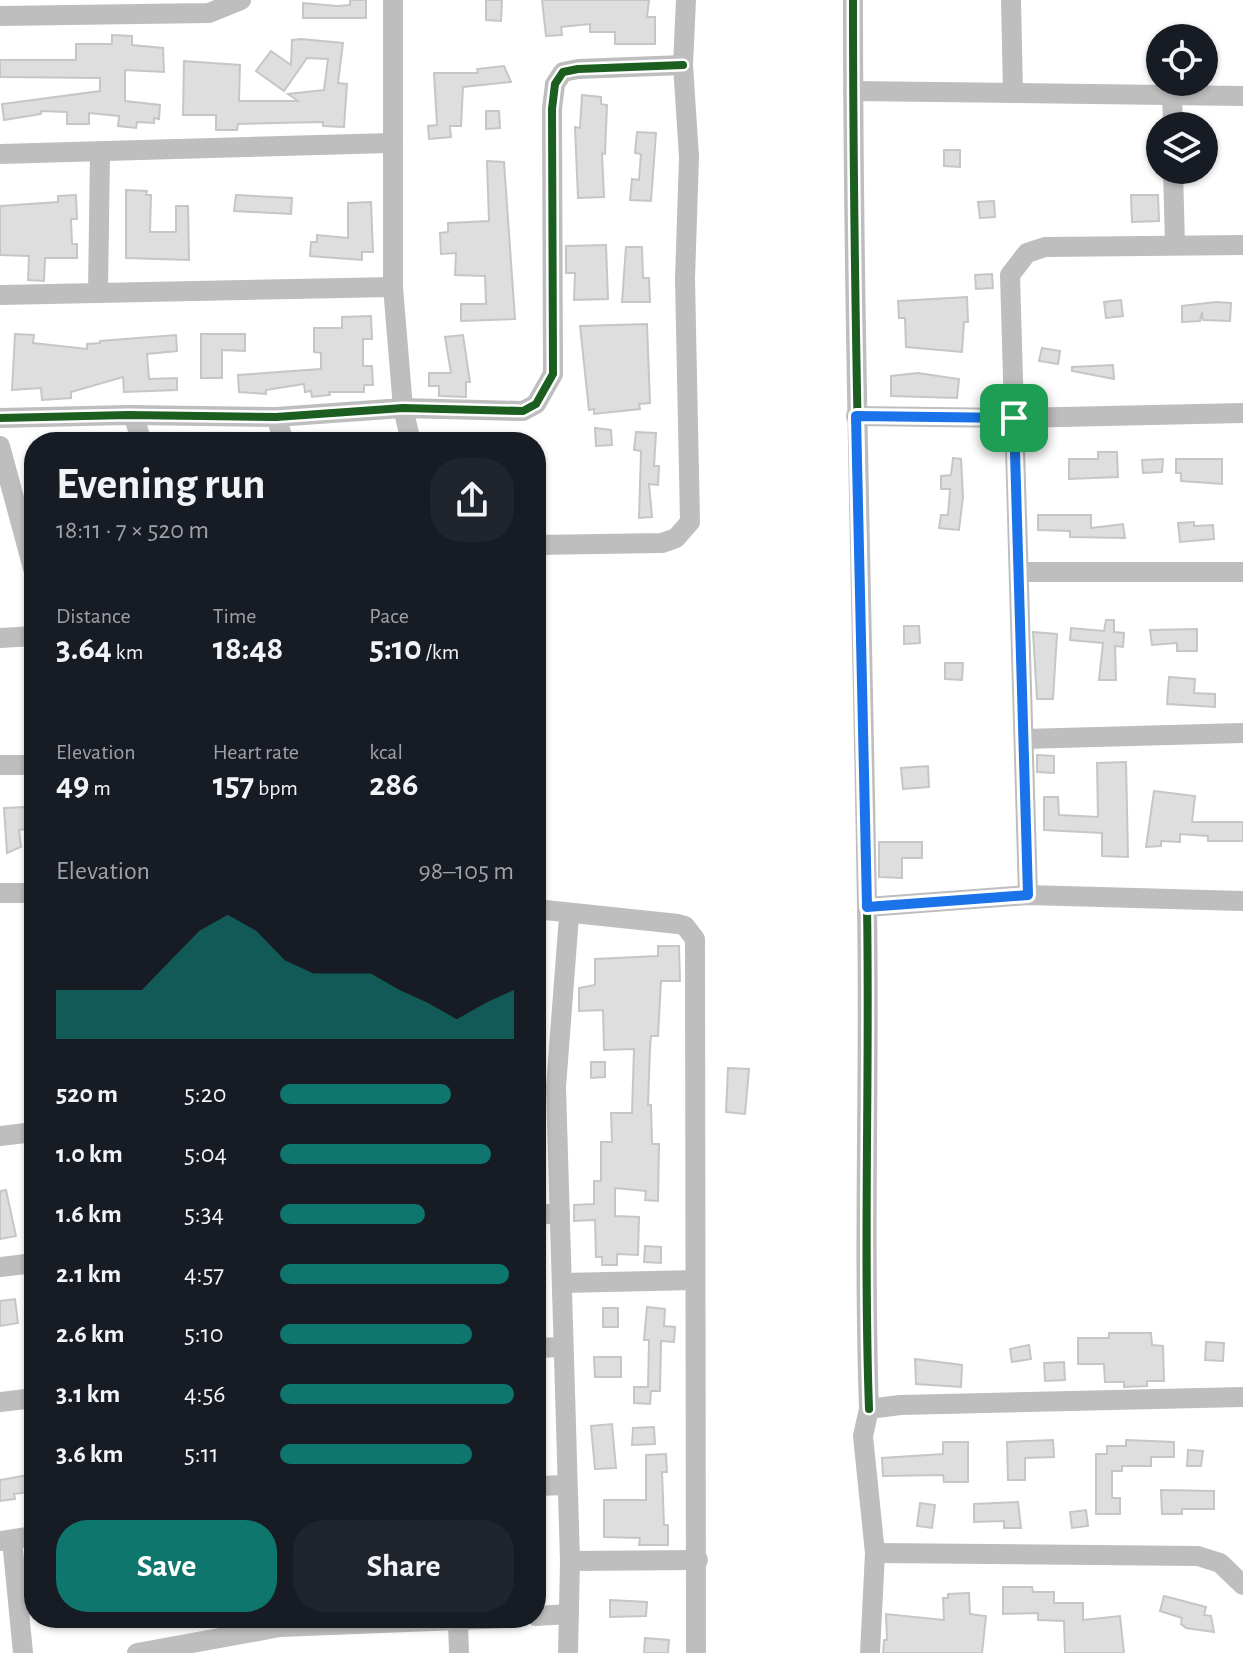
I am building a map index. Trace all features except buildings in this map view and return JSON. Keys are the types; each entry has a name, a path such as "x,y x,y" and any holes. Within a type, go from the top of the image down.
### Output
{"street":[{"path":"0,16 209,13 241,0"},
{"path":"393,0 393,287 403,408 409,432"},
{"path":"546,545 662,543 676,538 690,522 685,279 689,157 683,65 686,0"},
{"path":"853,0 856,416 867,907 866,1313 869,1409 863,1436 875,1553 870,1653"},
{"path":"1011,0 1013,93"},
{"path":"0,418 133,415 276,417 403,408 523,411 536,404 553,374 552,109 555,84 563,72 578,69 683,65"},
{"path":"853,91 1146,95"},
{"path":"1218,96 1243,96"},
{"path":"0,154 100,154 391,143"},
{"path":"98,292 100,154"},
{"path":"1173,184 1175,245"},
{"path":"1028,895 1014,418 1007,292 1010,275 1027,253 1045,247 1243,245"},
{"path":"0,295 393,287"},
{"path":"856,416 1014,418 1243,413"},
{"path":"133,415 139,432"},
{"path":"276,417 281,432"},
{"path":"0,446 24,535"},
{"path":"1019,572 1243,572"},
{"path":"0,638 24,637"},
{"path":"1024,739 1243,733"},
{"path":"0,765 24,765"},
{"path":"0,893 24,893"},
{"path":"867,907 1028,895 1243,901"},
{"path":"546,911 569,916 678,924 685,926 695,939 696,1653"},
{"path":"568,1653 570,1561 563,1283 560,1213 546,1087 569,916"},
{"path":"0,1136 24,1133"},
{"path":"546,1214 560,1213"},
{"path":"0,1267 24,1264"},
{"path":"563,1283 695,1280"},
{"path":"546,1348 563,1347"},
{"path":"869,1409 900,1405 1243,1397"},
{"path":"0,1402 24,1399"},
{"path":"546,1486 567,1485"},
{"path":"6,1540 23,1653"},
{"path":"875,1553 1198,1556 1220,1563 1243,1585"},
{"path":"570,1561 698,1560"},
{"path":"546,1615 569,1614"},
{"path":"137,1653 255,1628"},
{"path":"458,1628 459,1653"}],"cycle path":[{"path":"853,0 867,907 869,1409"},
{"path":"0,418 128,415 276,417 403,408 523,411 536,404 553,374 552,109 555,84 563,72 578,69 683,65"}],"route":[{"path":"856,416 1014,418 1028,895 867,907 856,416"}]}
